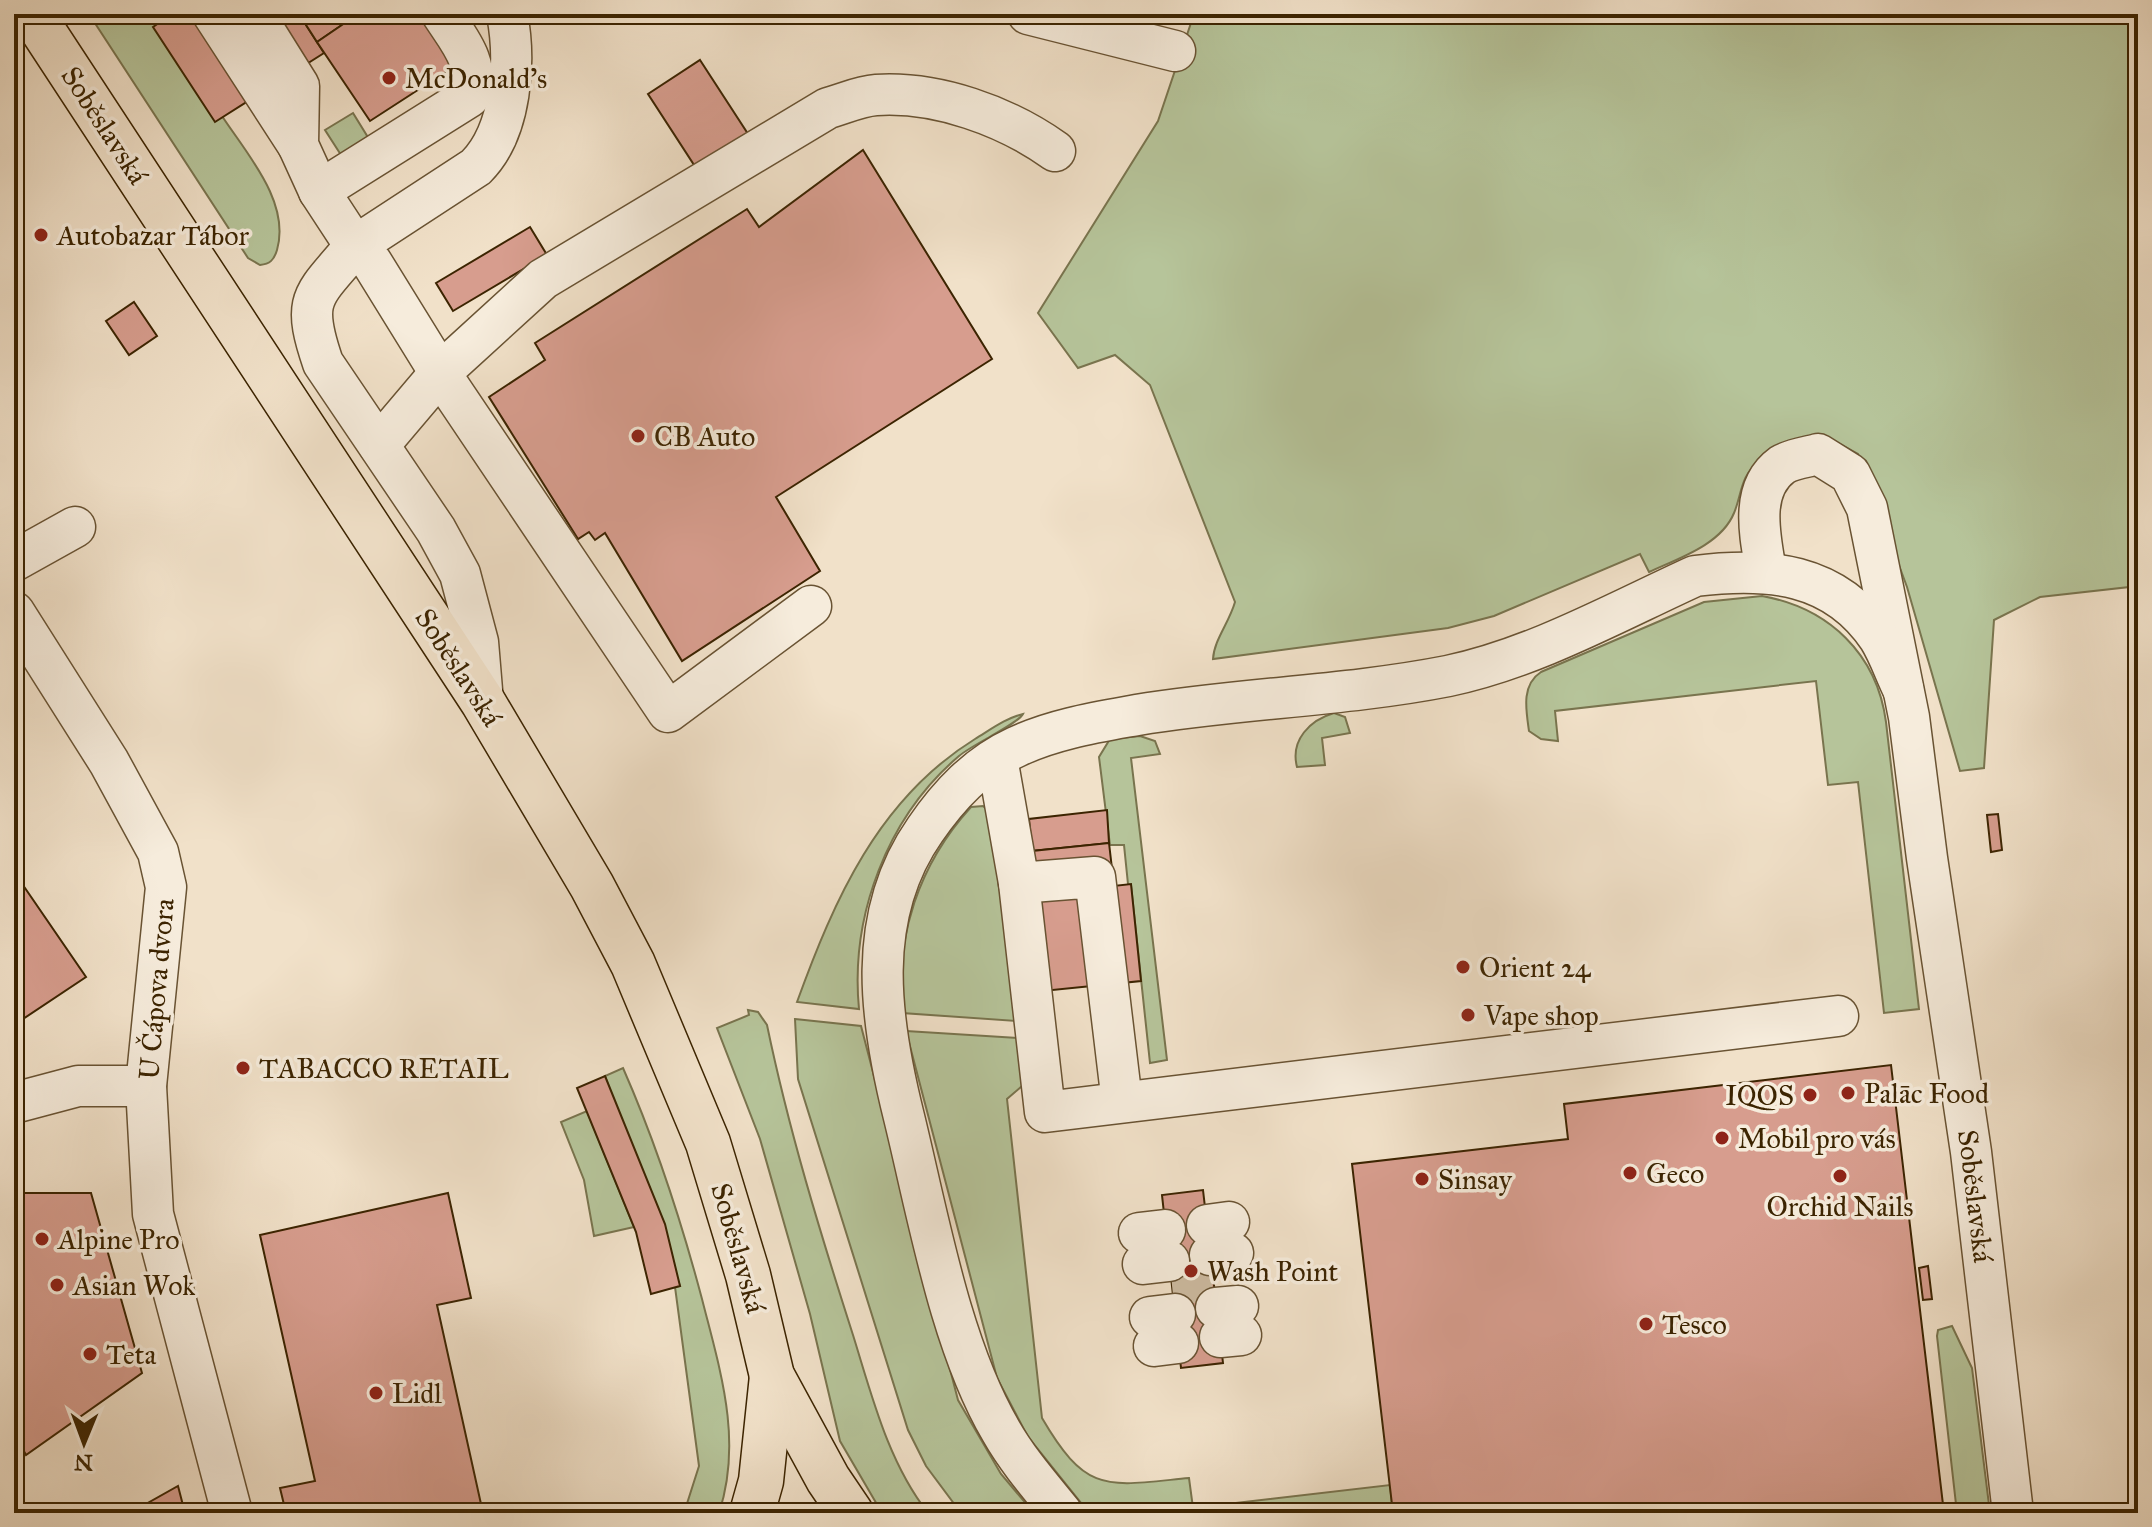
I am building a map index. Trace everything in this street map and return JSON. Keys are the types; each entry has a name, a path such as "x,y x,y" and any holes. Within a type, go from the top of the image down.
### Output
{"main road":[{"name":"Soběslavská","path":"32,14 483,702 592,886 633,964 681,1073 730,1211 772,1376 828,1479 851,1513"},
{"name":"Soběslavská","path":"752,1513 761,1481 772,1376"}],"street":[{"path":"213,14 298,145 319,191 355,246 389,289 440,373 668,712 811,606"},
{"path":"254,14 299,86 298,145"},
{"path":"319,191 469,97 473,75 468,52 442,14"},
{"path":"483,702 478,642 460,574 323,363 312,327 312,299 355,246 476,167 489,155 505,111 510,55 507,14"},
{"path":"1028,14 1175,51"},
{"path":"379,445 440,373 543,279 828,108 872,95 918,95 1026,130 1055,151"},
{"path":"1766,571 1759,514 1764,486 1783,464 1818,454 1850,474 1867,508 1903,689"},
{"path":"14,561 75,527"},
{"path":"1062,1513 1001,1431 979,1387 936,1248 887,1050 883,1019 883,945 901,873 916,842 952,793 1019,745 1093,723 1178,708 1370,688 1502,662 1695,576 1766,571 1821,587 1848,605 1880,640 1903,689"},
{"name":"U Čápova dvora","path":"14,612 117,776 158,852 165,900 146,1086 153,1214 232,1513"},
{"name":"Soběslavská","path":"1903,689 1971,1152 2013,1513"},
{"path":"997,758 1019,883 1045,1112 1838,1016"},
{"path":"1019,883 1095,877 1122,1102"},
{"path":"14,1103 78,1086 146,1086"}],"green space":[{"path":"89,14 157,14 152,18 214,116 220,113 272,195 280,232 276,253 269,262 260,265 248,258"},
{"path":"1194,14 2138,14 2138,586 2040,597 1994,620 1984,768 1960,771 1907,587 1858,454 1829,438 1758,463 1748,473 1734,513 1719,534 1697,550 1649,572 1640,554 1494,616 1448,628 1213,659 1235,602 1150,385 1115,355 1078,368 1038,313 1158,121"},
{"path":"353,113 369,139 341,155 325,130"},
{"path":"1762,596 1808,611 1846,638 1872,675 1881,698 1919,1009 1884,1013 1858,782 1828,785 1816,681 1555,711 1558,741 1541,739 1529,731 1528,691 1541,672 1704,602"},
{"path":"1334,713 1345,717 1350,733 1322,738 1325,765 1297,767 1296,748 1304,732"},
{"path":"1023,714 959,756 912,808 893,838 868,904 861,939 859,1009 797,1002 844,890 886,822 911,791 941,763 992,728"},
{"path":"1140,736 1155,741 1160,754 1131,758 1167,1060 1150,1063 1131,885 1128,884 1124,845 1110,845 1099,757 1110,739"},
{"path":"983,806 990,812 1016,1021 902,1013 903,956 914,902 937,852 953,829 971,807"},
{"path":"748,1010 758,1012 767,1025 806,1181 883,1428 902,1472 928,1513 882,1513 840,1441 810,1314 760,1139 717,1028 749,1015"},
{"path":"795,1019 861,1026 958,1400 1001,1474 1034,1513 961,1513 926,1466 908,1430 798,1079"},
{"path":"906,1031 1018,1038 1022,1086 1007,1099 1042,1418 1072,1461 1086,1473 1118,1483 1189,1478 1193,1508 1390,1485 1393,1513 1089,1513 1028,1437 997,1378"},
{"path":"623,1068 676,1211 722,1379 729,1459 719,1513 684,1513 699,1466 675,1287 680,1286 605,1076"},
{"path":"587,1111 634,1227 594,1236 584,1180 561,1122"},
{"path":"1952,1326 1972,1368 1990,1513 1957,1513 1937,1336 1938,1330"}],"building":[{"path":"172,14 299,14 324,53 215,122 153,27"},
{"path":"299,14 358,14 317,42"},
{"name":"McDonald's","path":"358,14 425,14 458,64 370,121 317,42"},
{"path":"700,60 750,137 698,171 648,94"},
{"path":"863,150 992,359 776,497 820,571 682,661 605,533 595,540 589,532 578,539 489,397 545,360 535,343 747,209 759,227"},
{"path":"530,227 547,255 453,311 436,283"},
{"path":"134,302 157,336 129,355 106,321"},
{"path":"1107,810 1109,843 1032,851 1029,819"},
{"path":"1998,814 2002,850 1991,852 1987,815"},
{"path":"1109,843 1114,886 1131,884 1141,981 1033,992 1032,851"},
{"path":"14,872 86,977 14,1025"},
{"name":"Tesco","path":"1891,1065 1944,1513 1393,1513 1352,1164 1568,1139 1564,1104"},
{"path":"605,1076 665,1224 680,1286 651,1294 636,1232 577,1088"},
{"name":"Wash Point","path":"1203,1190 1223,1363 1181,1368 1162,1195"},
{"path":"14,1193 91,1193 142,1373 26,1455 14,1433"},
{"name":"Lidl","path":"448,1193 471,1298 437,1305 483,1513 286,1513 280,1488 315,1481 260,1235"},
{"path":"1928,1266 1932,1299 1923,1300 1919,1268"},
{"path":"178,1486 185,1513 130,1513"}],"tunnel":[{"path":"1172,1285 1213,1281"}],"place":[{"name":"McDonald's","path":"389,78"},
{"name":"Autobazar Tábor","path":"41,235"},
{"name":"CB Auto","path":"638,436"},
{"name":"Orient 24","path":"1463,967"},
{"name":"Vape shop","path":"1468,1015"},
{"name":"TABACCO RETAIL","path":"243,1068"},
{"name":"Palāc Food","path":"1848,1093"},
{"name":"IQOS","path":"1810,1095"},
{"name":"Mobil pro vás","path":"1722,1138"},
{"name":"Geco","path":"1630,1173"},
{"name":"Orchid Nails","path":"1840,1176"},
{"name":"Sinsay","path":"1422,1179"},
{"name":"Alpine Pro","path":"42,1239"},
{"name":"Wash Point","path":"1191,1271"},
{"name":"Asian Wok","path":"57,1285"},
{"name":"Tesco","path":"1646,1324"},
{"name":"Teta","path":"90,1354"},
{"name":"Lidl","path":"376,1393"}]}
